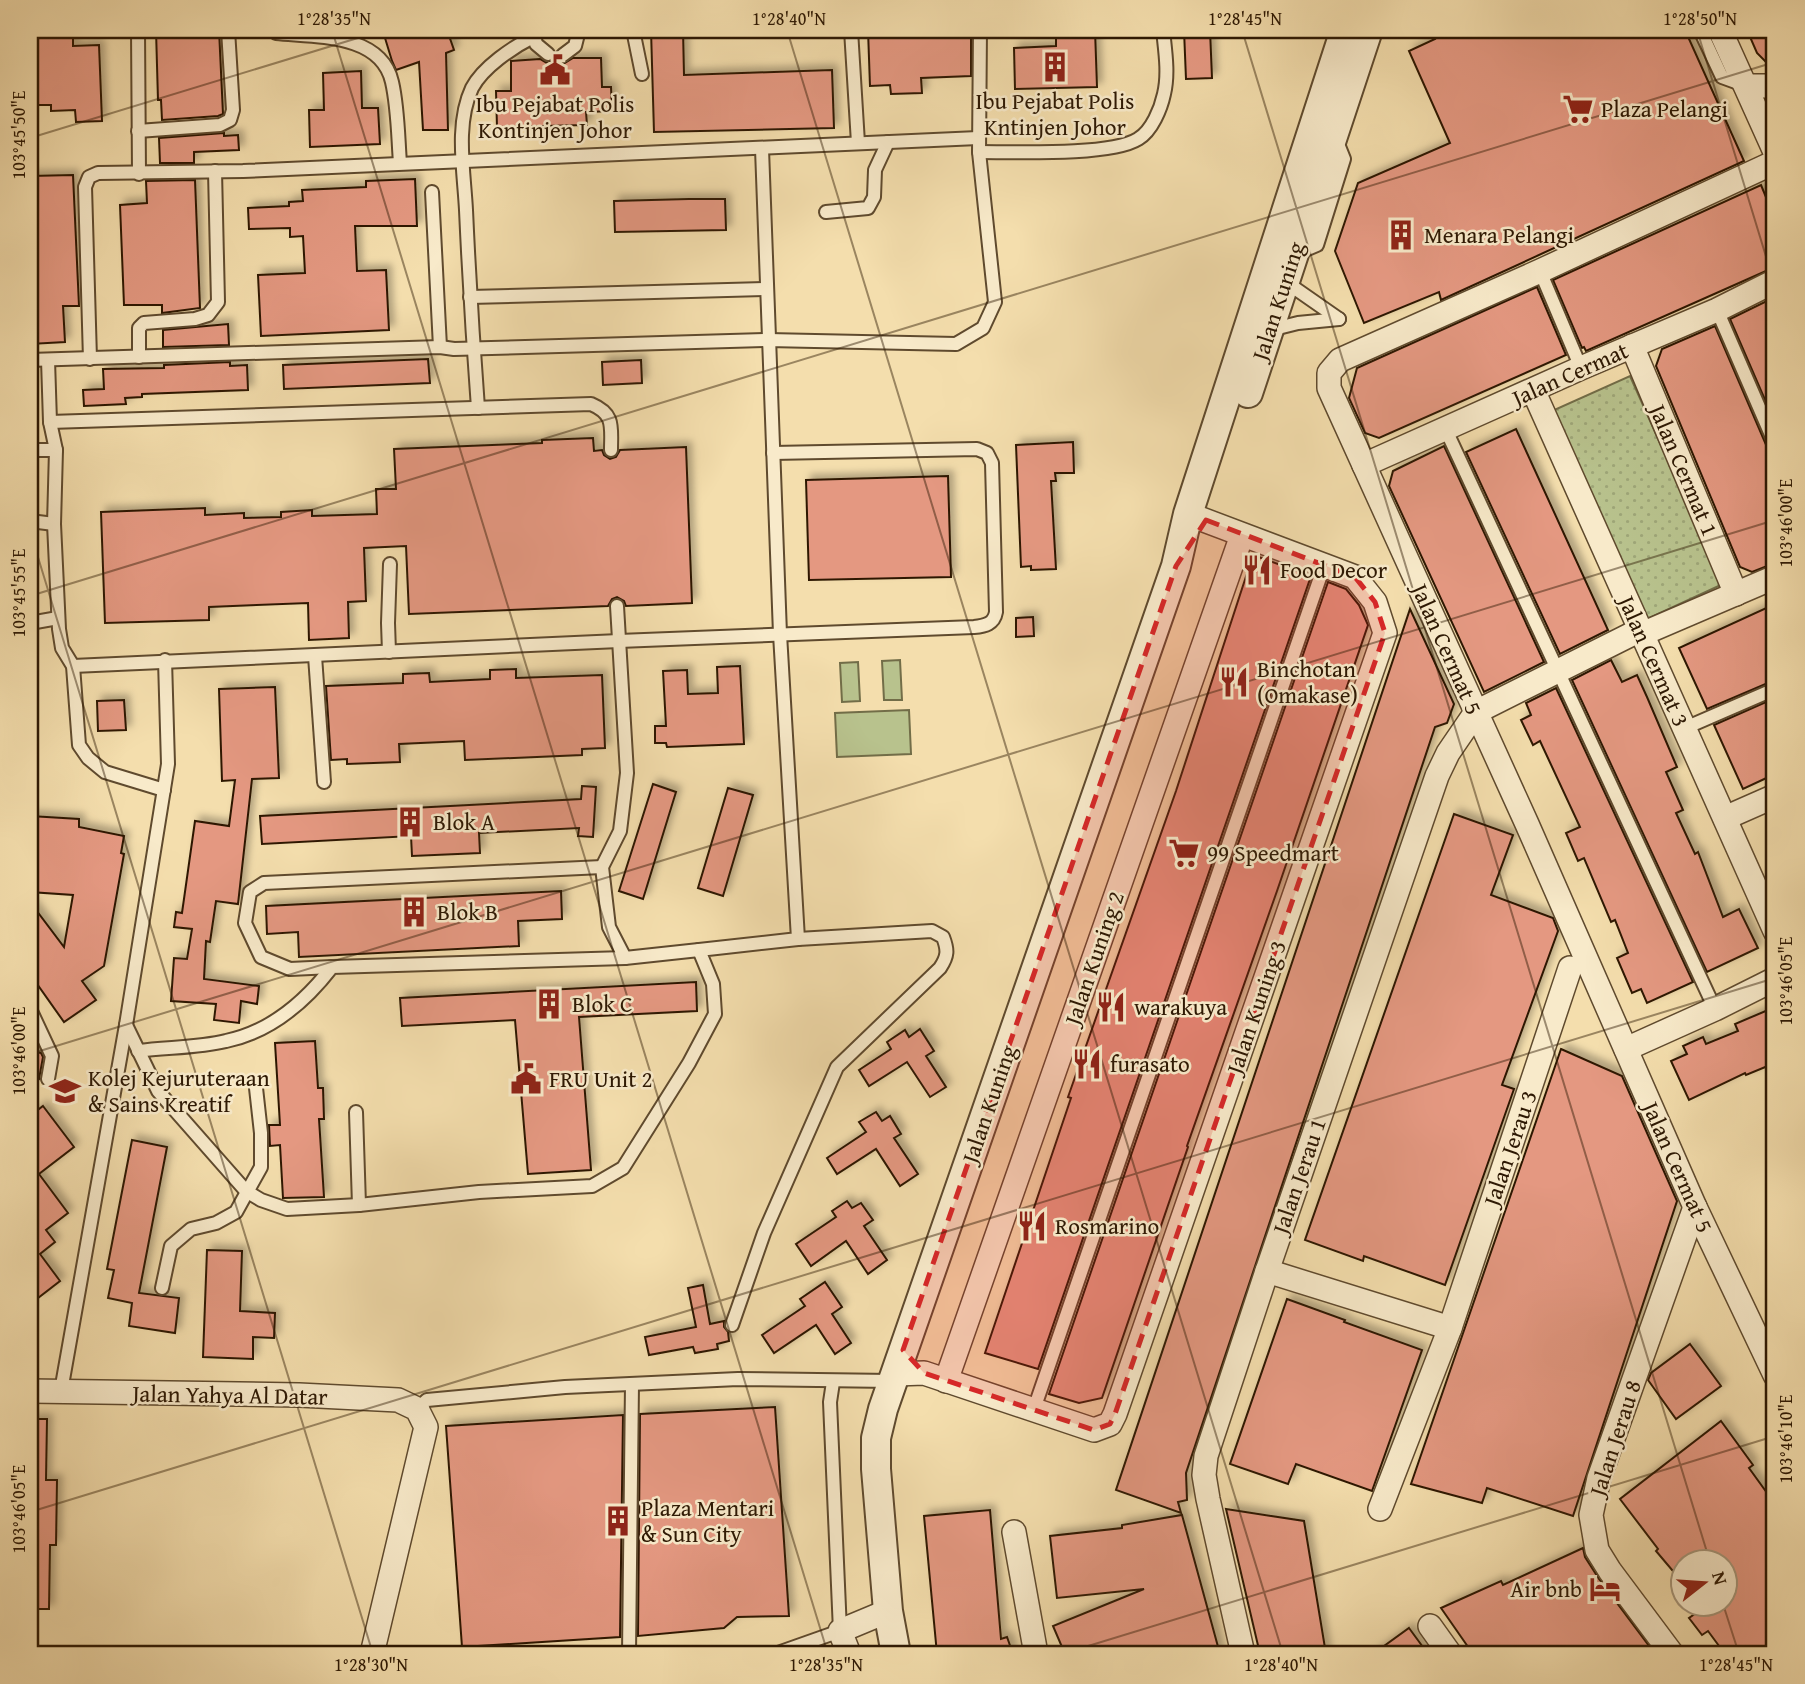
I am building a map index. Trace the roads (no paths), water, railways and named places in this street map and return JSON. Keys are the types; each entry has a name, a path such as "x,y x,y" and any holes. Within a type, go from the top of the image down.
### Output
{"street":[{"name":"Jalan Kuning","path":"896,1654 888,1611 878,1508 876,1437 897,1368 1176,566 1269,330 1282,269 1345,30"},
{"name":"Jalan Kuning","path":"1197,517 1368,30"},
{"path":"1720,30 1775,152"},
{"path":"1746,86 1775,86"},
{"name":"Jalan Cermat 5","path":"1775,162 1340,360 1329,373 1329,388 1695,1207 1775,1375"},
{"name":"Jalan Cermat","path":"1364,465 1717,310 1775,281"},
{"name":"Jalan Cermat 1","path":"1632,346 1735,594"},
{"name":"Jalan Cermat 3","path":"1533,390 1775,931"},
{"name":"Jalan Kuning 3","path":"897,1368 924,1373 1094,1430 1110,1424 1115,1414 1385,633 1375,602 1355,577 1197,517"},
{"name":"Jalan Kuning 2","path":"946,1381 1242,535"},
{"path":"1476,712 1641,632 1775,577"},
{"name":"Jalan Jerau 1","path":"1243,1654 1204,1475 1206,1456 1437,776 1448,753 1476,712"},
{"path":"1725,818 1775,796"},
{"name":"Jalan Jerau 3","path":"1380,1509 1450,1328 1570,968"},
{"path":"1626,1049 1775,979"},
{"name":"Jalan Jerau 8","path":"1672,1654 1597,1550 1591,1515 1599,1478 1695,1207"},
{"path":"1267,1271 1450,1328"},
{"name":"Jalan Yahya Al Datar","path":"30,1391 386,1399 398,1400 420,1413"},
{"path":"372,1654 426,1427 420,1413"},
{"path":"1014,1532 1036,1654"},
{"path":"849,1654 840,1631 888,1611"},
{"path":"1430,1626 1450,1654"}],"lane":[{"path":"138,30 139,174"},
{"path":"138,131 220,125 230,120 233,110 228,30"},
{"path":"563,55 575,46 579,30"},
{"path":"633,30 642,75"},
{"path":"851,30 858,143"},
{"path":"30,360 768,340 956,344 983,328 995,302 978,138 980,30"},
{"path":"979,152 1076,150 1120,146 1138,139 1147,131 1165,92 1163,30"},
{"path":"1700,30 1721,78 1746,86"},
{"path":"276,33 346,41 369,49 386,67 392,81 400,163"},
{"path":"478,408 470,296 463,115 473,86 499,58 533,33 536,44 548,54"},
{"path":"90,359 86,182 89,177 98,173 215,171 978,138"},
{"path":"826,212 868,208 874,197 876,170 888,142"},
{"path":"762,149 780,635 798,939"},
{"path":"139,358 139,328 144,323 195,319 208,315 218,302 215,171"},
{"path":"432,192 440,347"},
{"path":"1269,330 1298,323 1339,319 1282,269"},
{"path":"1540,271 1581,368"},
{"path":"470,296 766,289"},
{"path":"1717,310 1775,444"},
{"path":"48,360 50,422 56,450 54,524 58,618 62,648 73,666 79,745 88,758 105,772 163,790"},
{"path":"50,422 591,404 604,409 610,421 611,450"},
{"path":"1445,428 1715,1009"},
{"path":"73,666 619,640 974,627 988,625 992,621 996,612 992,463 987,453 977,449 773,453"},
{"path":"30,450 56,450"},
{"path":"30,521 54,524"},
{"path":"389,652 390,564"},
{"path":"1034,1409 1324,566"},
{"path":"617,606 627,773 621,831 602,867 609,927 625,958"},
{"path":"30,623 58,618"},
{"path":"315,656 324,782"},
{"path":"61,1391 126,1025 168,764 165,660"},
{"path":"1685,729 1775,689"},
{"path":"602,867 264,883 250,892 245,923 261,957 290,969 625,958 798,939 932,931 943,937 947,958 940,968 837,1067 757,1251 732,1325"},
{"path":"126,1025 158,1091 246,1191 261,1200 287,1209 359,1205 479,1192 592,1186 623,1168 689,1063 715,1014 713,984 699,950"},
{"path":"138,1051 226,1041 267,1026 301,1003 332,967"},
{"path":"30,1009 52,1056 48,1079"},
{"path":"162,1288 171,1245 191,1229 216,1223 236,1212 261,1167 261,1133 256,1088"},
{"path":"356,1112 359,1205"},
{"path":"420,1413 427,1400 565,1387 738,1379 833,1381 897,1368"},
{"path":"775,1654 840,1631 830,1402 833,1381"},
{"path":"629,1654 632,1384"}],"place":[{"name":"Ibu Pejabat Polis Kntinjen Johor","path":"1055,67"},
{"name":"Ibu Pejabat Polis Kontinjen Johor","path":"555,70"},
{"name":"Plaza Pelangi","path":"1578,109"},
{"name":"Menara Pelangi","path":"1401,235"},
{"name":"Food Decor","path":"1257,570"},
{"name":"Binchotan (Omakase)","path":"1234,682"},
{"name":"Blok A","path":"410,822"},
{"name":"99 Speedmart","path":"1184,853"},
{"name":"Blok B","path":"414,912"},
{"name":"Blok C","path":"549,1004"},
{"name":"warakuya","path":"1111,1007"},
{"name":"furasato","path":"1087,1064"},
{"name":"FRU Unit 2","path":"526,1079"},
{"name":"Kolej Kejuruteraan & Sains Kreatif","path":"65,1091"},
{"name":"Rosmarino","path":"1032,1226"},
{"name":"Plaza Mentari & Sun City","path":"618,1521"},
{"name":"Air bnb","path":"1605,1589"}]}
